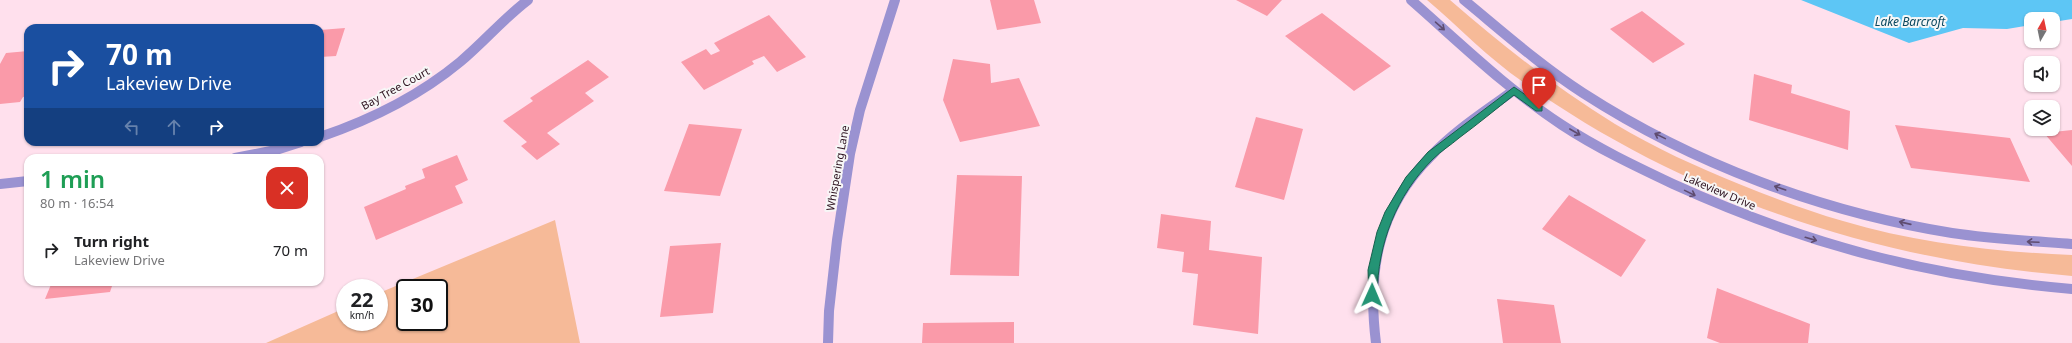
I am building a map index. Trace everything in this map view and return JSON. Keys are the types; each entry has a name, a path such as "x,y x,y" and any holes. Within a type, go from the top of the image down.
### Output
{"street":[{"name":"Bay Tree Court","path":"324,134 375,114 421,90 460,62 528,0"},
{"name":"Lakeview Drive","path":"1411,0 1514,90 1551,118 1627,162 1698,196 1793,234 1879,259 1957,276 2042,288 2072,289"},
{"path":"1464,0 1536,59 1584,94 1645,129 1711,161 1780,188 1855,211 1932,229 2005,240 2072,244"},
{"name":"Whispering Lane","path":"828,343 829,311 836,240 850,154 860,110 896,1"},
{"path":"1376,343 1372,320 1373,270 1381,232 1388,215 1409,179 1431,155 1514,90"},
{"path":"256,154 288,146"},
{"path":"0,184 24,181"}],"shaded area":[{"path":"1427,0 1450,0 1530,65 1593,110 1645,141 1708,171 1804,209 1871,229 1928,241 1985,249 2072,255 2072,276 1998,268 1925,255 1854,238 1784,216 1716,190 1649,159 1585,123 1510,73"},
{"path":"555,220 580,343 266,343 336,312 336,331 388,331 388,289 396,286 396,331 448,331 448,279 413,279"}],"water":[{"name":"Lake Barcroft","path":"1801,0 2072,0 2072,19 2060,21 2060,12 2024,12 2024,26 2007,29 1963,28 1909,43"}],"building":[{"path":"990,0 1034,0 1041,23 997,30"},
{"path":"1236,0 1282,0 1267,16"},
{"path":"1642,11 1685,44 1653,63 1610,29"},
{"path":"1322,13 1391,66 1354,91 1285,36"},
{"path":"769,15 806,57 777,72 764,56 752,61 754,64 704,90 681,62 706,49 711,55 720,51 714,43"},
{"path":"345,28 336,56 324,57 324,30"},
{"path":"24,51 24,97 20,102 0,104 0,64 6,53"},
{"path":"953,59 990,64 991,83 1019,78 1040,126 960,142 943,100"},
{"path":"588,60 609,77 585,93 594,101 547,133 560,144 537,160 521,146 527,142 503,121 533,101 530,98"},
{"path":"1754,74 1792,85 1791,93 1850,111 1848,150 1749,120"},
{"path":"1256,117 1303,129 1284,200 1235,187"},
{"path":"689,124 742,129 720,196 664,191"},
{"path":"1895,125 2010,138 2030,182 1911,168"},
{"path":"2072,130 2072,166 2047,136 2060,136 2060,131"},
{"path":"457,155 468,180 455,186 463,203 376,240 364,207 406,189 405,186 425,178 422,169"},
{"path":"957,175 1022,176 1019,276 950,275"},
{"path":"1569,195 1646,240 1621,277 1542,229"},
{"path":"1161,214 1211,221 1209,250 1262,257 1258,334 1193,325 1198,274 1182,272 1184,252 1157,248"},
{"path":"721,243 713,313 660,317 670,246"},
{"path":"50,286 112,286 110,292 45,299"},
{"path":"1717,288 1810,324 1808,343 1720,343 1707,338"},
{"path":"1497,299 1554,305 1561,343 1503,343"},
{"path":"1014,322 1014,343 922,343 923,323"}],"route":[{"path":"1372,295 1373,270 1381,232 1388,215 1409,179 1431,155 1514,90 1539,109"}]}
